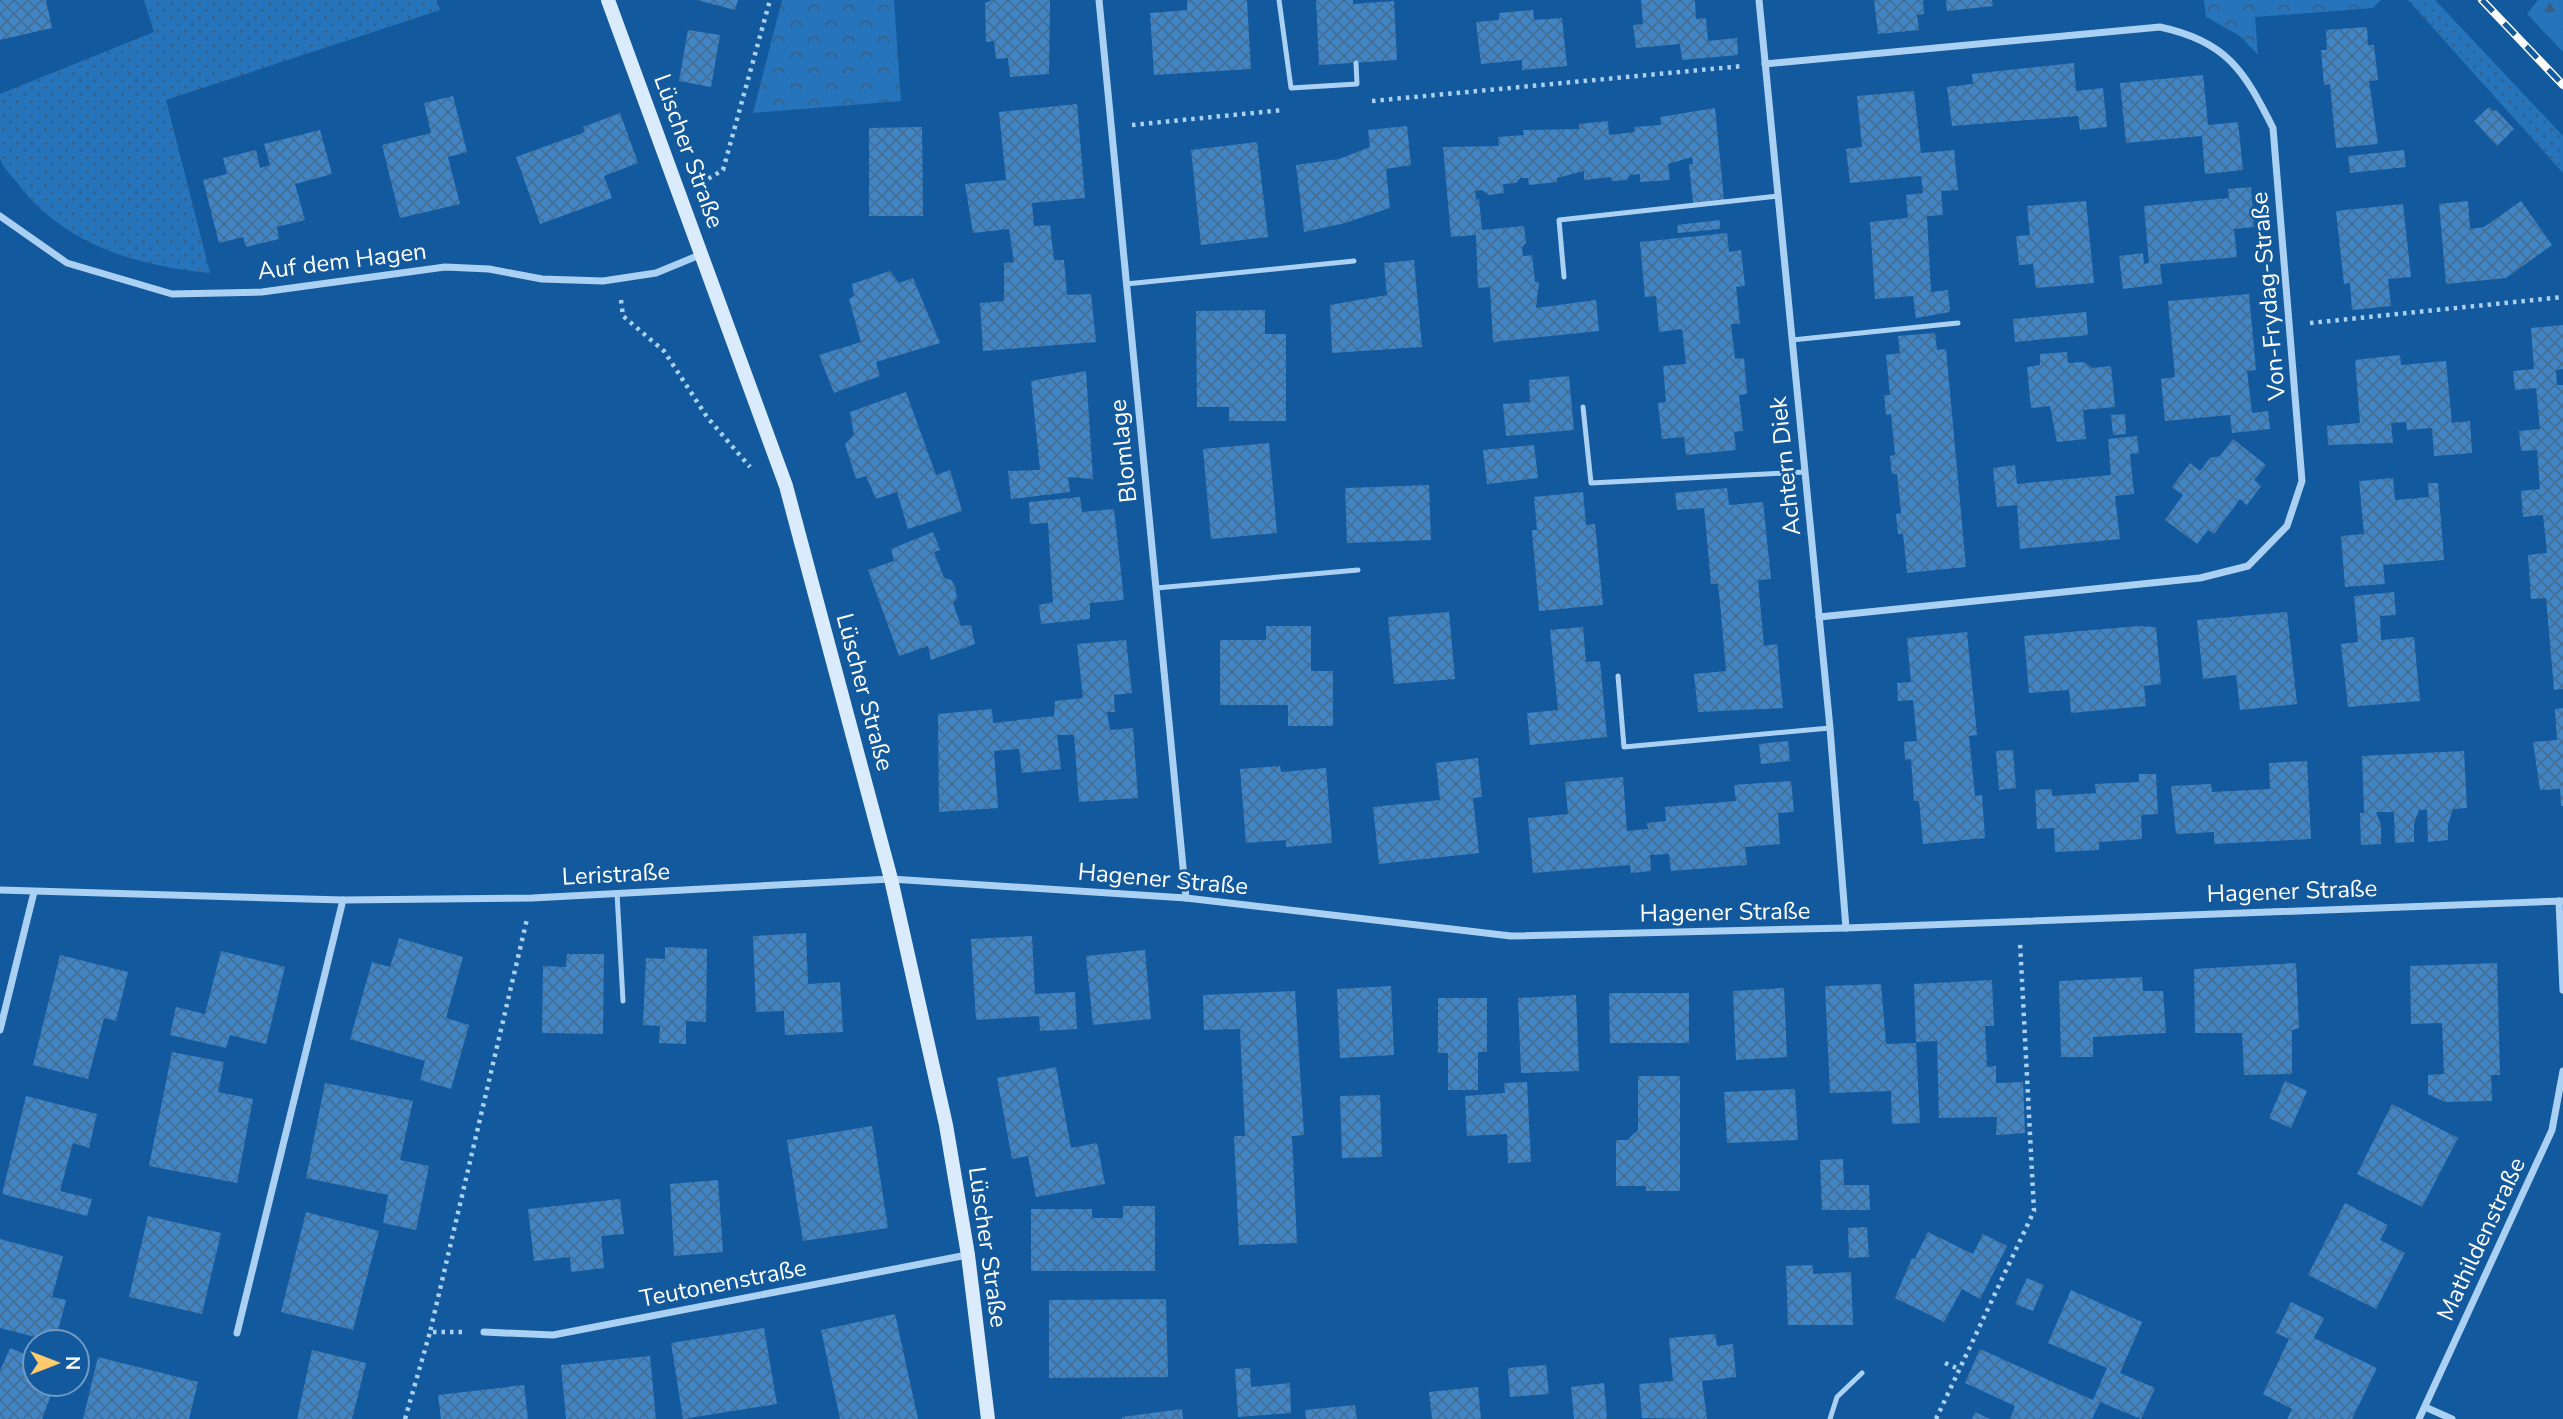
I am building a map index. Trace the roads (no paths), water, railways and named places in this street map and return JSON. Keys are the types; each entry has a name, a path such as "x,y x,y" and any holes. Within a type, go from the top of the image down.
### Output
{"street":[{"name":"Lüscher Straße","path":"608,0 784,479 891,879 946,1125 968,1255 988,1419"},
{"name":"Blomlage","path":"1099,0 1186,898"},
{"name":"Achtern Diek","path":"1759,0 1830,728 1846,928"},
{"name":"Von-Frydag-Straße","path":"1765,64 2160,27 2189,33 2217,48 2249,80 2273,128 2302,481 2287,526 2248,566 2200,578 1819,617"},
{"name":"Auf dem Hagen","path":"0,216 67,264 172,294 262,292 445,267 489,268 542,279 618,279 656,273 702,253"},
{"name":"Leristraße","path":"0,890 343,900 532,898 891,879"},
{"name":"Hagener Straße","path":"891,879 1186,898 1511,936 1846,928 2561,901"},
{"path":"0,1030 34,892"},
{"path":"237,1333 343,900"},
{"path":"2561,901 2563,990"},
{"name":"Mathildenstraße","path":"2419,1419 2552,1130 2563,1071"},
{"name":"Teutonenstraße","path":"484,1332 553,1335 968,1255"},
{"path":"2425,1407 2452,1419"}],"lane":[{"path":"1279,0 1292,88 1357,84 1356,63"},
{"path":"1564,277 1559,220 1778,196"},
{"path":"1126,284 1354,261"},
{"path":"1792,340 1958,323"},
{"path":"1583,407 1591,484 1805,472"},
{"path":"1156,589 1358,570"},
{"path":"1618,676 1624,747 1830,728"},
{"path":"617,892 623,1001"},
{"path":"1830,1419 1837,1397 1862,1373"}],"railway":[{"path":"2482,0 2563,85"}]}
